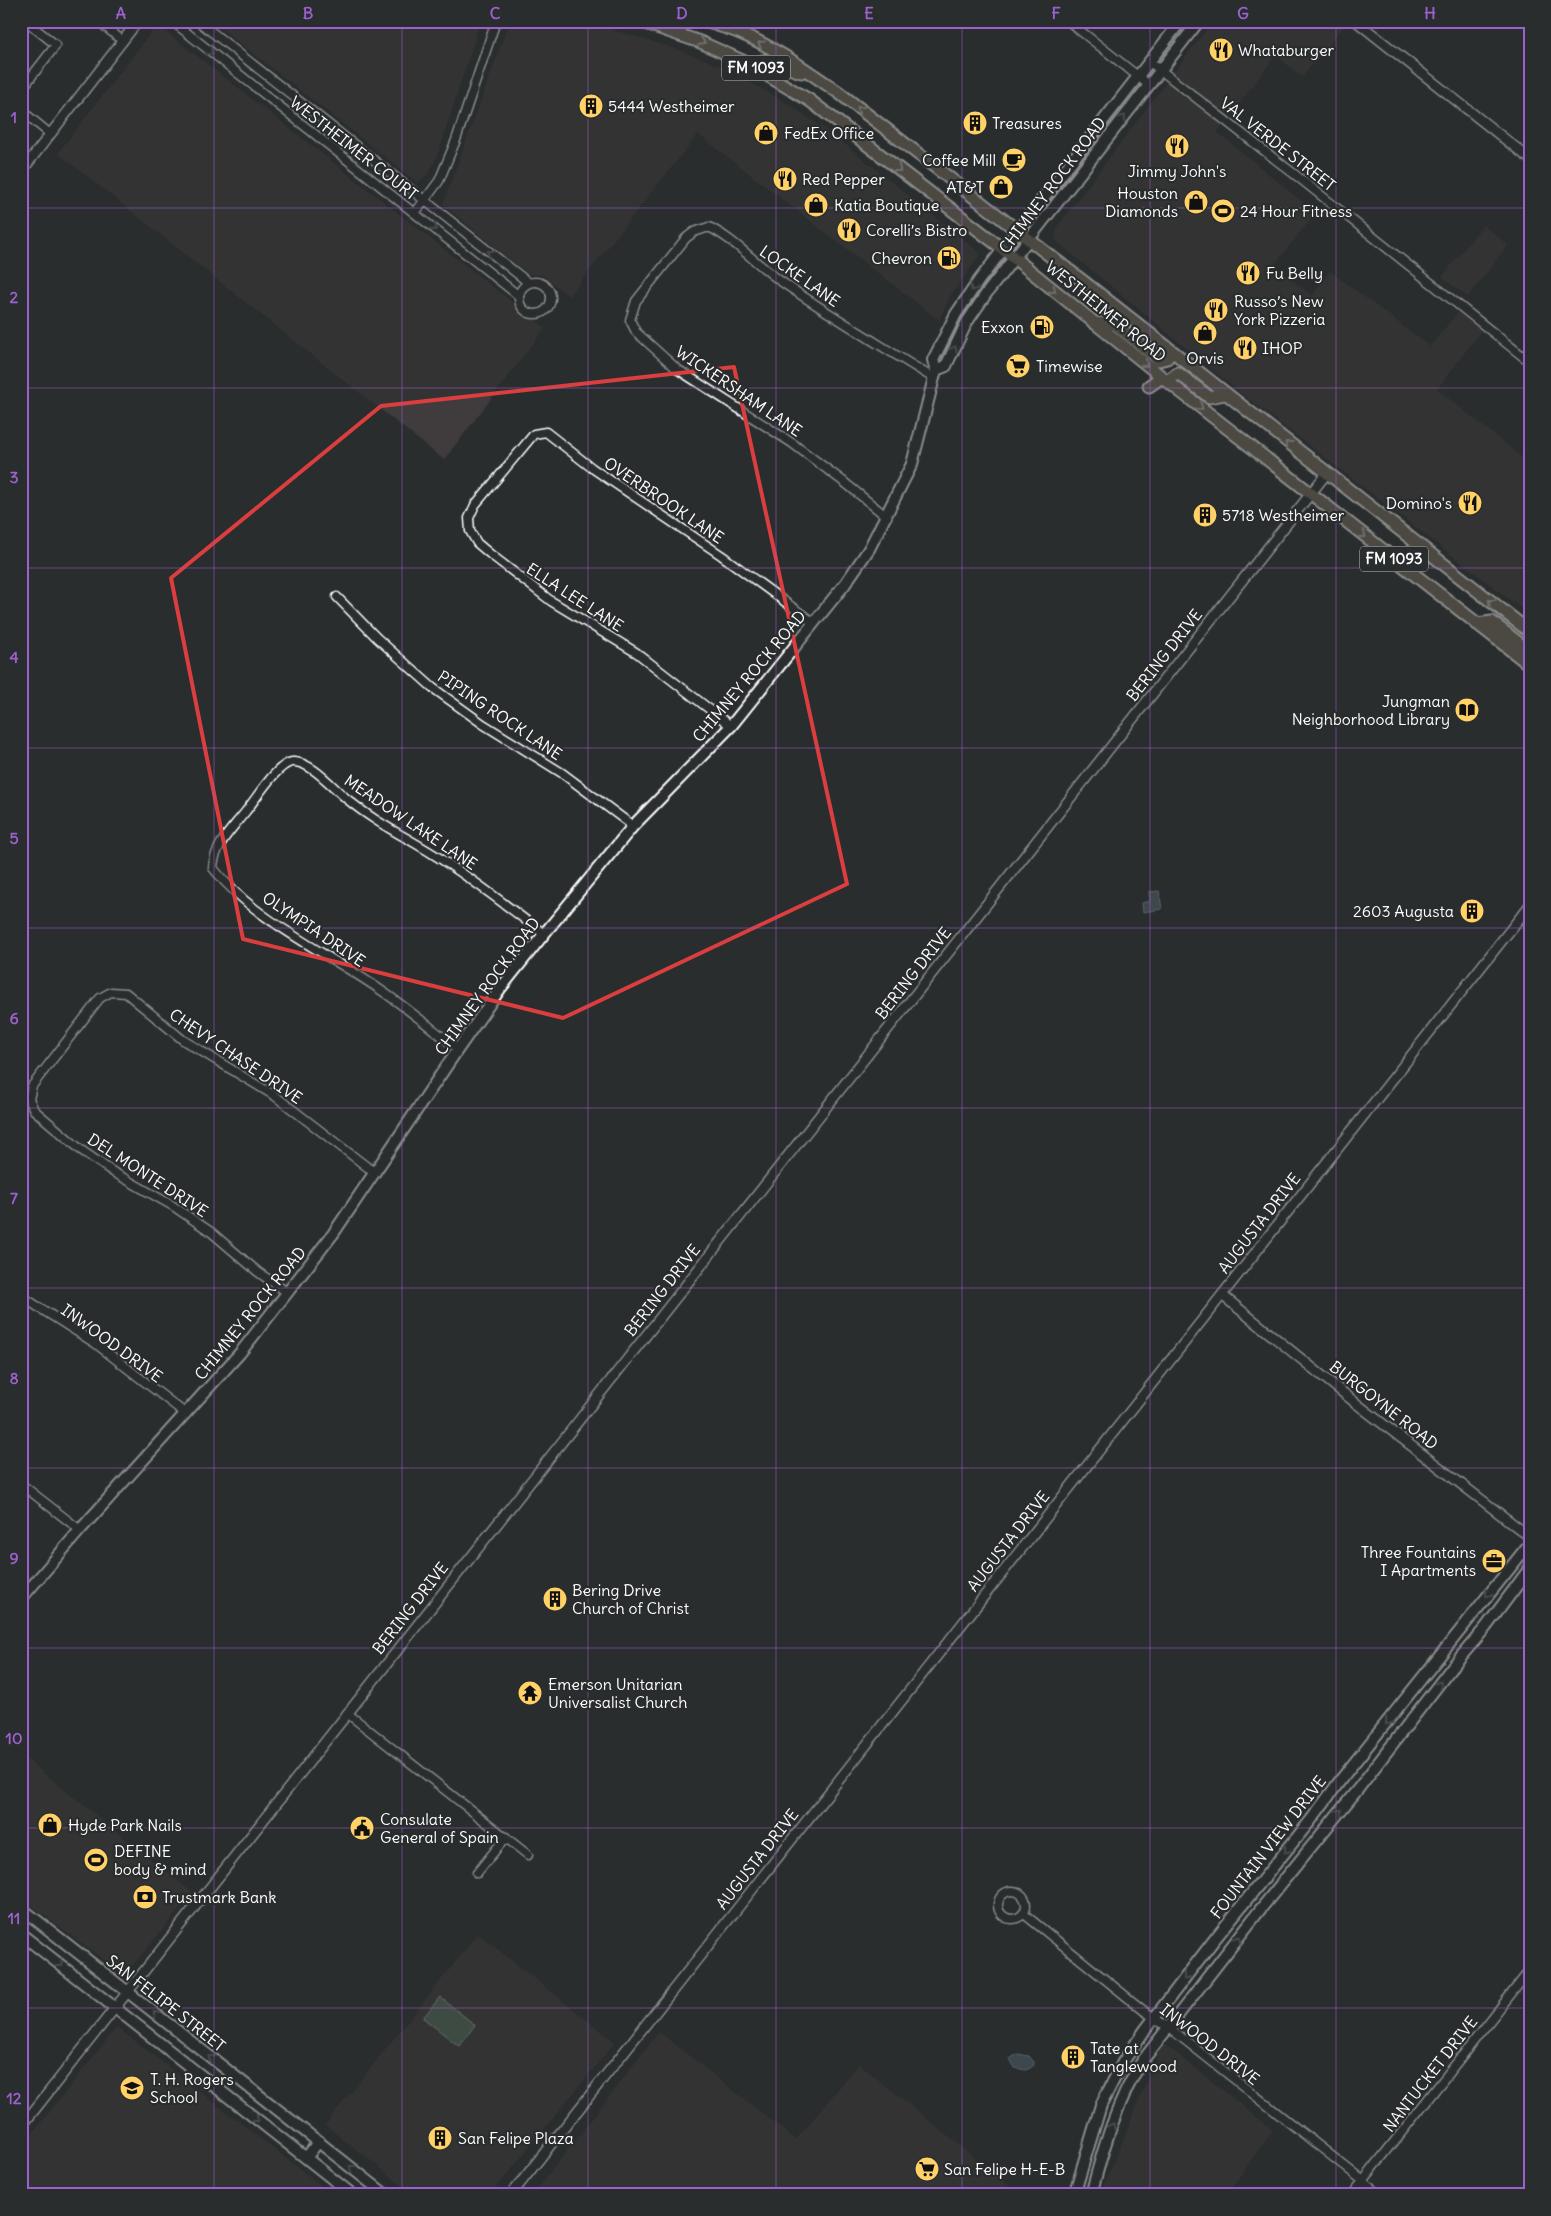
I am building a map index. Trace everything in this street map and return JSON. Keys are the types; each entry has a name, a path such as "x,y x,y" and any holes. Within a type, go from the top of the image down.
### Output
{"main road":[{"name":"WESTHEIMER ROAD","path":"639,21 700,42 756,68 810,100 1530,665"},
{"name":"WESTHEIMER ROAD","path":"705,21 737,31 815,76 1018,231 1530,632"},
{"name":"CHIMNEY ROCK ROAD","path":"21,1599 80,1530 240,1353 334,1234 458,1048 500,989 633,826 731,726 860,563 887,517 912,464 935,374 933,360 956,314 1002,249 1181,21"},
{"name":"CHIMNEY ROCK ROAD","path":"935,374 946,366 967,322 986,294 1199,21"},
{"path":"756,68 762,61 768,61 815,76"},
{"path":"956,314 967,322"},
{"path":"1094,323 1115,324 1160,360 1167,358 1172,352"},
{"path":"1149,386 1178,374 1209,396 1225,394"},
{"path":"1477,624 1492,622 1530,652"},
{"name":"FOUNTAIN VIEW DRIVE","path":"1074,2195 1105,2097 1124,2062 1154,2017 1311,1820 1342,1778 1440,1658 1470,1616 1530,1543"},
{"name":"FOUNTAIN VIEW DRIVE","path":"1091,2195 1096,2172 1109,2134 1131,2081 1143,2060 1259,1910 1358,1790 1388,1748 1486,1627 1530,1568"},
{"path":"1440,1658 1452,1668"},
{"path":"1375,1738 1388,1748"},
{"path":"1311,1820 1324,1830"},
{"path":"1246,1901 1259,1910"},
{"name":"SAN FELIPE STREET","path":"21,1908 386,2195"},
{"path":"21,1934 353,2195"},
{"path":"306,2158 319,2142"},
{"path":"1082,2168 1096,2172"}],"street":[{"path":"21,90 56,45 26,21"},
{"path":"98,21 123,41"},
{"path":"21,172 138,21"},
{"name":"WESTHEIMER COURT","path":"172,21 518,296 520,305 530,314 539,314 548,307 551,297 547,288 538,282 529,283 198,21"},
{"path":"415,213 439,181 456,140 496,21"},
{"path":"728,21 737,31"},
{"path":"1068,21 1149,86"},
{"path":"1356,21 1530,159"},
{"name":"VAL VERDE STREET","path":"1150,62 1530,362"},
{"path":"253,86 264,74"},
{"path":"21,110 50,134"},
{"name":"LOCKE LANE","path":"662,268 686,238 694,232 709,228 724,234 770,274 809,301 935,374"},
{"name":"WICKERSHAM LANE","path":"662,268 636,301 630,320 636,332 677,369 722,400 792,443 887,517"},
{"path":"518,296 522,288 529,283"},
{"name":"OVERBROOK LANE","path":"505,469 534,434 546,432 592,468 721,555 814,623"},
{"name":"ELLA LEE LANE","path":"505,469 475,505 469,518 470,531 477,543 550,601 637,653 731,726"},
{"name":"BERING DRIVE","path":"21,2127 116,2008 195,1904 1327,474"},
{"name":"PIPING ROCK LANE","path":"337,597 377,638 433,688 483,724 562,773 633,826"},
{"name":"MEADOW LAKE LANE","path":"246,811 286,764 294,762 305,764 348,800 398,834 472,879 544,934"},
{"name":"OLYMPIA DRIVE","path":"246,811 220,843 213,858 213,868 224,883 303,942 379,988 458,1048"},
{"name":"AUGUSTA DRIVE","path":"511,2195 1530,905"},
{"name":"CHEVY CHASE DRIVE","path":"64,1042 100,998 111,992 126,993 183,1040 275,1096 375,1173"},
{"name":"DEL MONTE DRIVE","path":"64,1042 32,1086 30,1098 34,1110 81,1150 113,1172 173,1206 211,1232 258,1272 288,1293"},
{"name":"BURGOYNE ROAD","path":"1222,1295 1357,1404 1530,1537"},
{"name":"INWOOD DRIVE","path":"21,1296 95,1343 186,1414"},
{"path":"21,1484 80,1530"},
{"path":"347,1713 528,1855"},
{"path":"477,1873 506,1837"},
{"name":"INWOOD DRIVE","path":"1024,1914 1381,2195"},
{"name":"NANTUCKET DRIVE","path":"1352,2195 1530,1970"}],"highlighted area":[{"path":"734,367 847,884 563,1018 243,939 171,578 381,406"}],"shaded area":[{"path":"212,21 480,21 438,154 429,173 418,183"},
{"path":"510,21 582,21 670,47 721,66 790,105 836,137 981,254 950,296 939,320 698,134 569,296 543,275 528,274 443,204"},
{"path":"1213,21 1338,21 1344,26 1302,77 1276,55 1217,132 1316,213 1274,265 1312,296 1330,271 1429,346 1422,356 1458,312 1481,331 1437,389 1530,464 1530,615 1237,390 1055,240 1057,227"},
{"path":"157,25 545,328 444,460 58,153"},
{"path":"1483,225 1508,245 1468,297 1442,277"},
{"path":"21,1755 193,1893 128,1971 117,1970 21,1897"},
{"path":"478,1934 615,2042 490,2195 415,2195 325,2125"},
{"name":"T. H. Rogers School","path":"117,2027 333,2195 21,2195 21,2148"},
{"path":"659,2032 796,2140 859,2064 1020,2195 533,2195"},
{"path":"1163,2043 1273,2130 1226,2195 1100,2195"}],"green space":[{"path":"440,1997 475,2025 459,2046 423,2018"}],"water":[{"path":"1159,891 1162,909 1143,912 1142,903 1150,901 1149,892"},
{"path":"1017,2054 1029,2056 1034,2065 1027,2070 1015,2068 1010,2059"}],"place":[{"name":"Whataburger","path":"1221,50"},
{"name":"5444 Westheimer","path":"591,106"},
{"name":"Treasures","path":"975,123"},
{"name":"FedEx Office","path":"766,133"},
{"name":"Jimmy John's","path":"1177,146"},
{"name":"Coffee Mill","path":"1014,160"},
{"name":"Red Pepper","path":"785,179"},
{"name":"AT&T","path":"1001,187"},
{"name":"Houston Diamonds","path":"1196,202"},
{"name":"Katia Boutique","path":"816,205"},
{"name":"24 Hour Fitness","path":"1223,211"},
{"name":"Corelli’s Bistro","path":"849,230"},
{"name":"Chevron","path":"949,258"},
{"name":"Fu Belly","path":"1248,273"},
{"name":"Russo’s New York Pizzeria","path":"1216,310"},
{"name":"Exxon","path":"1042,327"},
{"name":"Orvis","path":"1205,333"},
{"name":"IHOP","path":"1245,348"},
{"name":"Timewise","path":"1018,366"},
{"name":"Domino's","path":"1470,503"},
{"name":"5718 Westheimer","path":"1205,515"},
{"name":"Jungman Neighborhood Library","path":"1467,710"},
{"name":"2603 Augusta","path":"1472,911"},
{"name":"Three Fountains I Apartments","path":"1494,1561"},
{"name":"Bering Drive Church of Christ","path":"555,1599"},
{"name":"Emerson Unitarian Universalist Church","path":"530,1693"},
{"name":"Hyde Park Nails","path":"50,1825"},
{"name":"Consulate General of Spain","path":"362,1828"},
{"name":"DEFINE body & mind","path":"96,1860"},
{"name":"Trustmark Bank","path":"145,1897"},
{"name":"Tate at Tanglewood","path":"1073,2057"},
{"name":"T. H. Rogers School","path":"132,2088"},
{"name":"San Felipe Plaza","path":"440,2138"},
{"name":"San Felipe H-E-B","path":"927,2169"}]}
